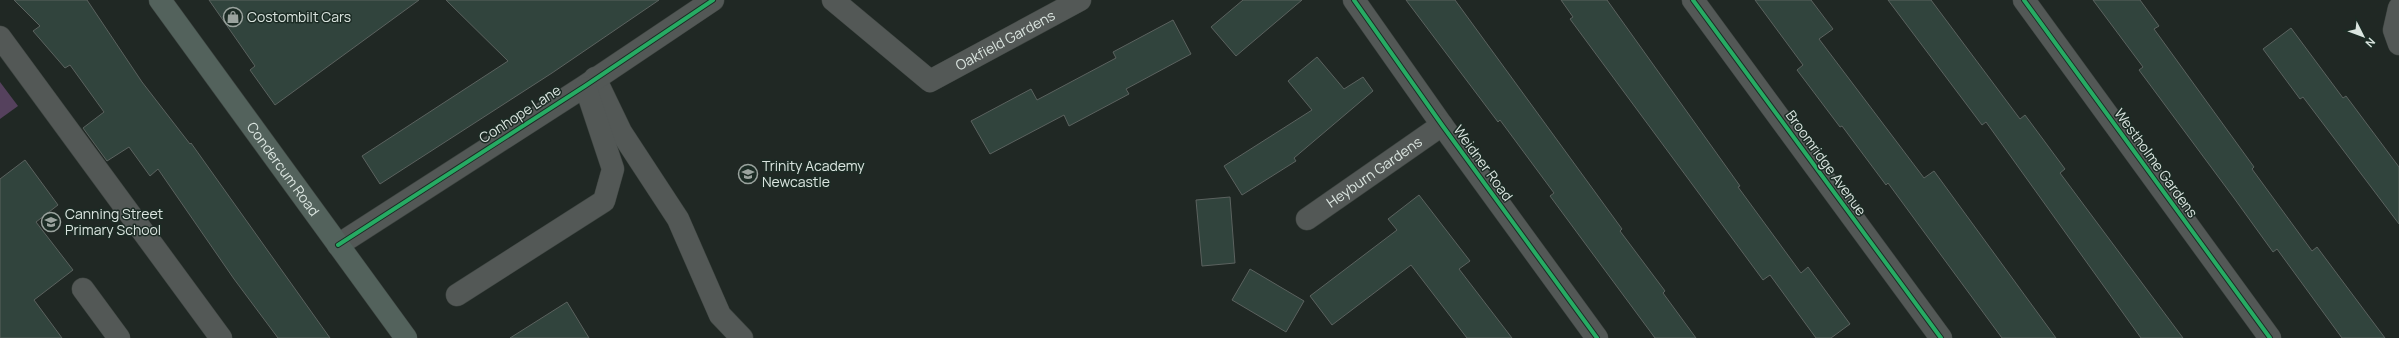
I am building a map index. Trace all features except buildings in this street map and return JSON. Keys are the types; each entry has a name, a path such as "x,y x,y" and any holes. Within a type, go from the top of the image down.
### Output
{"main road":[{"name":"Condercum Road","path":"160,0 406,338"}],"street":[{"name":"Conhope Lane","path":"338,245 590,82 713,0"},
{"name":"Oakfield Gardens","path":"833,0 930,80 1080,0"},
{"name":"Weidner Road","path":"1354,0 1442,125 1597,338"},
{"name":"Broomridge Avenue","path":"1694,0 1941,338"},
{"name":"Westholme Gardens","path":"2024,0 2270,338"},
{"path":"2399,8 2394,30 2399,44"},
{"path":"0,37 221,338"},
{"path":"457,295 604,201 613,169 590,82"},
{"path":"590,82 678,219 720,315 742,338"},
{"name":"Heyburn Gardens","path":"1307,219 1442,125"},
{"path":"83,289 119,338"}],"shaded area":[{"path":"0,82 18,106 0,119"}],"cycle path":[{"path":"338,245 585,86 713,0"},
{"path":"1354,0 1442,125 1597,338"},
{"path":"1693,0 1941,338"},
{"path":"2024,0 2270,338"}],"place":[{"name":"Costombilt Cars","path":"233,17"},
{"name":"Trinity Academy Newcastle","path":"748,174"},
{"name":"Canning Street Primary School","path":"51,222"}]}
